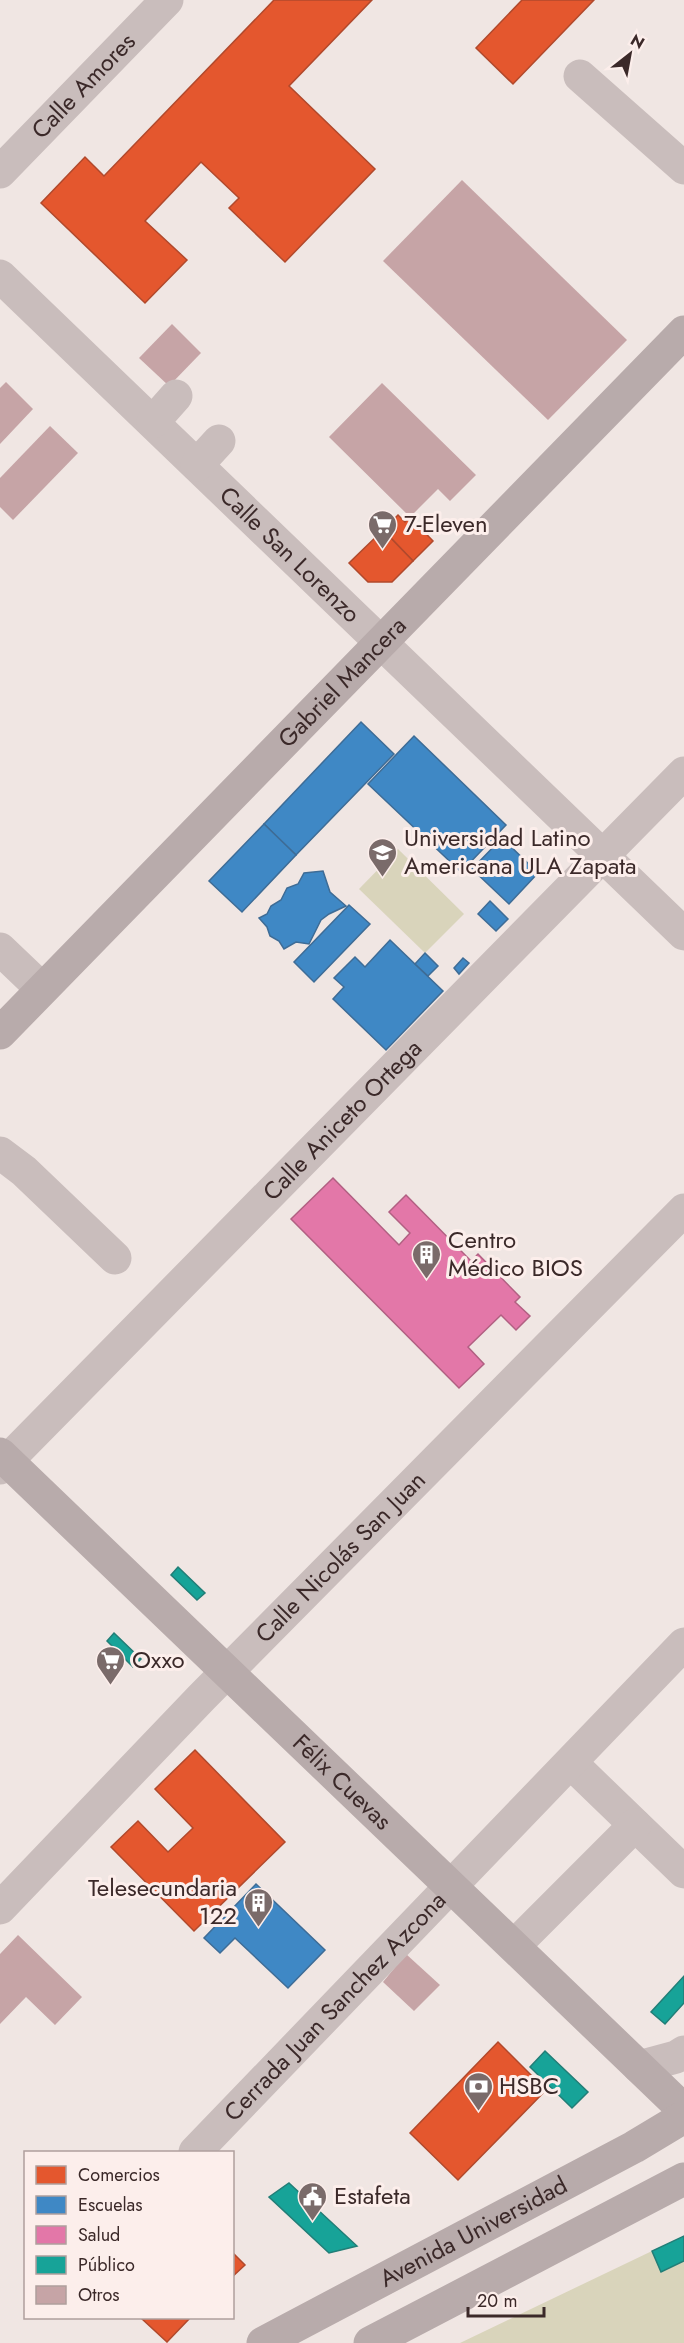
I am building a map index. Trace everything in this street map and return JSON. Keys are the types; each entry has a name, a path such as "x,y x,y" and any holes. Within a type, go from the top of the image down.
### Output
{"main road":[{"name":"Gabriel Mancera","path":"0,1033 684,332"},
{"name":"Félix Cuevas","path":"2,1461 227,1672 684,2110"},
{"name":"Avenida Universidad","path":"263,2343 634,2147 684,2117"},
{"name":"Avenida Universidad","path":"370,2343 684,2179"}],"street":[{"name":"Calle Amores","path":"0,172 167,0"},
{"path":"580,76 684,168"},
{"name":"Calle San Lorenzo","path":"0,276 684,934"},
{"path":"153,422 176,396"},
{"path":"197,465 219,441"},
{"name":"Calle Aniceto Ortega","path":"2,1461 684,773"},
{"path":"0,949 42,990"},
{"path":"0,1153 24,1171 115,1258"},
{"name":"Calle Nicolás San Juan","path":"0,1908 227,1672 684,1210"},
{"name":"Cerrada Juan Sanchez Azcona","path":"196,2151 684,1644"},
{"path":"571,1763 684,1872"},
{"path":"514,1946 635,1825"},
{"path":"639,2067 676,2057 684,2052"}],"shaded area":[{"path":"398,849 464,914 425,953 359,889"},
{"path":"652,2251 662,2272 684,2261 684,2343 460,2343"}],"building: Comercios":[{"path":"274,0 372,0 289,86 375,169 285,262 229,208 239,198 201,162 145,221 187,260 145,303 41,203 85,157 104,176"},
{"path":"522,0 594,0 513,84 476,48"},
{"path":"398,515 405,522 410,517 433,541 413,561 390,537 396,532 389,524"},
{"name":"7-Eleven","path":"383,530 413,561 392,582 368,582 349,563"},
{"path":"195,1750 285,1842 194,1931 111,1847 138,1821 168,1852 193,1828 155,1789"},
{"name":"HSBC","path":"498,2042 546,2090 458,2180 410,2133"},
{"path":"234,2254 245,2265 234,2275"},
{"path":"142,2319 189,2319 167,2342"}],"building: Escuelas":[{"path":"361,722 394,754 296,855 264,824"},
{"path":"414,736 506,825 461,872 368,784"},
{"path":"264,824 296,855 242,912 209,881"},
{"path":"502,838 538,873 509,904 472,869"},
{"path":"323,871 330,892 346,906 321,920 309,944 296,942 284,949 279,941 270,936 267,927 259,918 267,914 271,906 281,900 287,888 298,884 304,873"},
{"path":"490,901 508,919 496,931 478,914"},
{"path":"349,905 370,924 314,982 294,962"},
{"path":"390,940 443,991 386,1050 333,999 344,987 334,978 355,957 365,967"},
{"path":"425,953 438,966 428,976 415,964"},
{"path":"463,958 469,963 459,974 454,968"},
{"name":"Telesecundaria 122","path":"256,1884 325,1950 288,1988 235,1938 220,1953 204,1938"}],"building: Salud":[{"name":"Centro Médico BIOS","path":"333,1178 399,1245 410,1233 389,1212 406,1195 471,1261 478,1254 520,1297 515,1302 530,1316 516,1330 501,1315 468,1347 484,1364 459,1388 291,1219"}],"building: Público":[{"path":"178,1567 205,1593 197,1600 171,1575"},
{"path":"114,1633 141,1659 133,1667 107,1641"},
{"path":"684,1976 684,2003 665,2024 651,2012"},
{"path":"545,2051 588,2092 572,2108 530,2067"},
{"name":"Estafeta","path":"289,2183 357,2246 329,2253 269,2197"},
{"path":"684,2236 684,2261 661,2272 652,2251"}],"building: Otros":[{"path":"462,180 627,340 548,420 383,261"},
{"path":"172,324 201,353 169,386 139,358"},
{"path":"6,382 33,409 0,444 0,388"},
{"path":"382,383 476,475 450,501 438,489 410,517 329,437"},
{"path":"50,426 78,453 13,520 0,507 0,478"},
{"path":"18,1935 82,1997 55,2025 26,1997 0,2024 0,1954"},
{"path":"406,1954 440,1985 414,2011 383,1982"}],"place":[{"name":"7-Eleven","path":"383,550"},
{"name":"Universidad Latino Americana ULA Zapata","path":"383,878"},
{"name":"Centro Médico BIOS","path":"427,1280"},
{"name":"Oxxo","path":"111,1686"},
{"name":"Telesecundaria 122","path":"258,1928"},
{"name":"HSBC","path":"478,2112"},
{"name":"Estafeta","path":"313,2222"}]}
